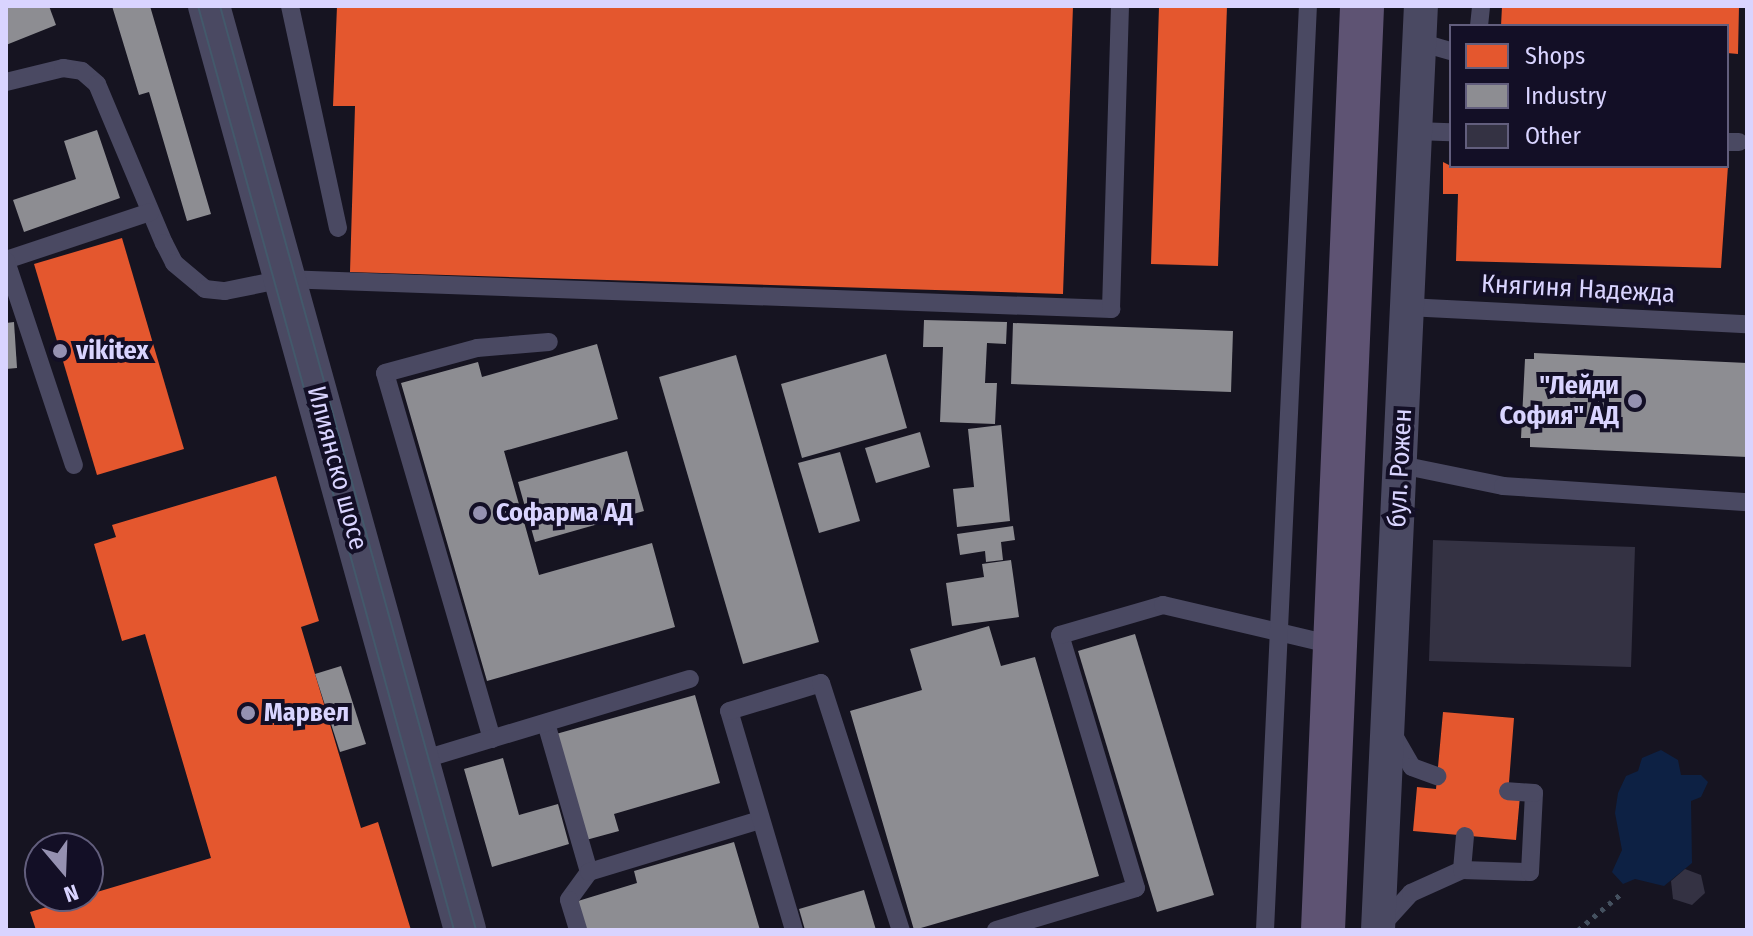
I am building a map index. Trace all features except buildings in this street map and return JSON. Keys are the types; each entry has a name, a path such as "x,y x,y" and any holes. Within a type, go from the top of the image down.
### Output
{"main road":[{"path":"1323,930 1362,6"}],"street":[{"name":"Илиянско шосе","path":"209,6 465,930"},
{"name":"бул. Рожен","path":"1378,930 1385,719 1401,465 1415,131 1435,47 1421,6"}],"lane":[{"path":"290,6 338,228"},
{"path":"6,82 63,68 82,71 97,84 174,263 205,289 225,291 284,279 1111,309 1120,6"},
{"path":"1265,930 1308,6"},
{"path":"1415,131 1449,132"},
{"path":"74,465 6,261 150,212"},
{"name":"Княгиня Надежда","path":"1407,307 1747,324"},
{"path":"492,739 385,373 477,348 549,342"},
{"path":"1401,465 1503,486 1747,502"},
{"path":"996,930 1136,888 1060,635 1163,605 1333,645"},
{"path":"418,761 690,679"},
{"path":"794,930 729,711 821,683 901,930"},
{"path":"1385,719 1412,767 1437,776"},
{"path":"546,723 589,872"},
{"path":"1378,930 1411,893 1462,870 1530,872 1534,793 1508,791"},
{"path":"578,930 569,900 589,872 760,820"},
{"path":"1462,870 1465,836"}],"path":[{"path":"1578,930 1622,893"}],"water":[{"path":"1661,750 1678,760 1681,775 1701,775 1708,782 1701,797 1691,801 1692,863 1664,886 1635,879 1623,884 1612,872 1622,850 1615,813 1618,793 1626,776 1638,771 1642,758"}],"tram line":[{"path":"198,6 454,930"},
{"path":"220,6 476,930"}],"place":[{"name":"vikitex","path":"60,351"},
{"name":"\"Лейди София\" АД","path":"1635,401"},
{"name":"Софарма АД","path":"480,513"},
{"name":"Марвел","path":"248,713"}]}
